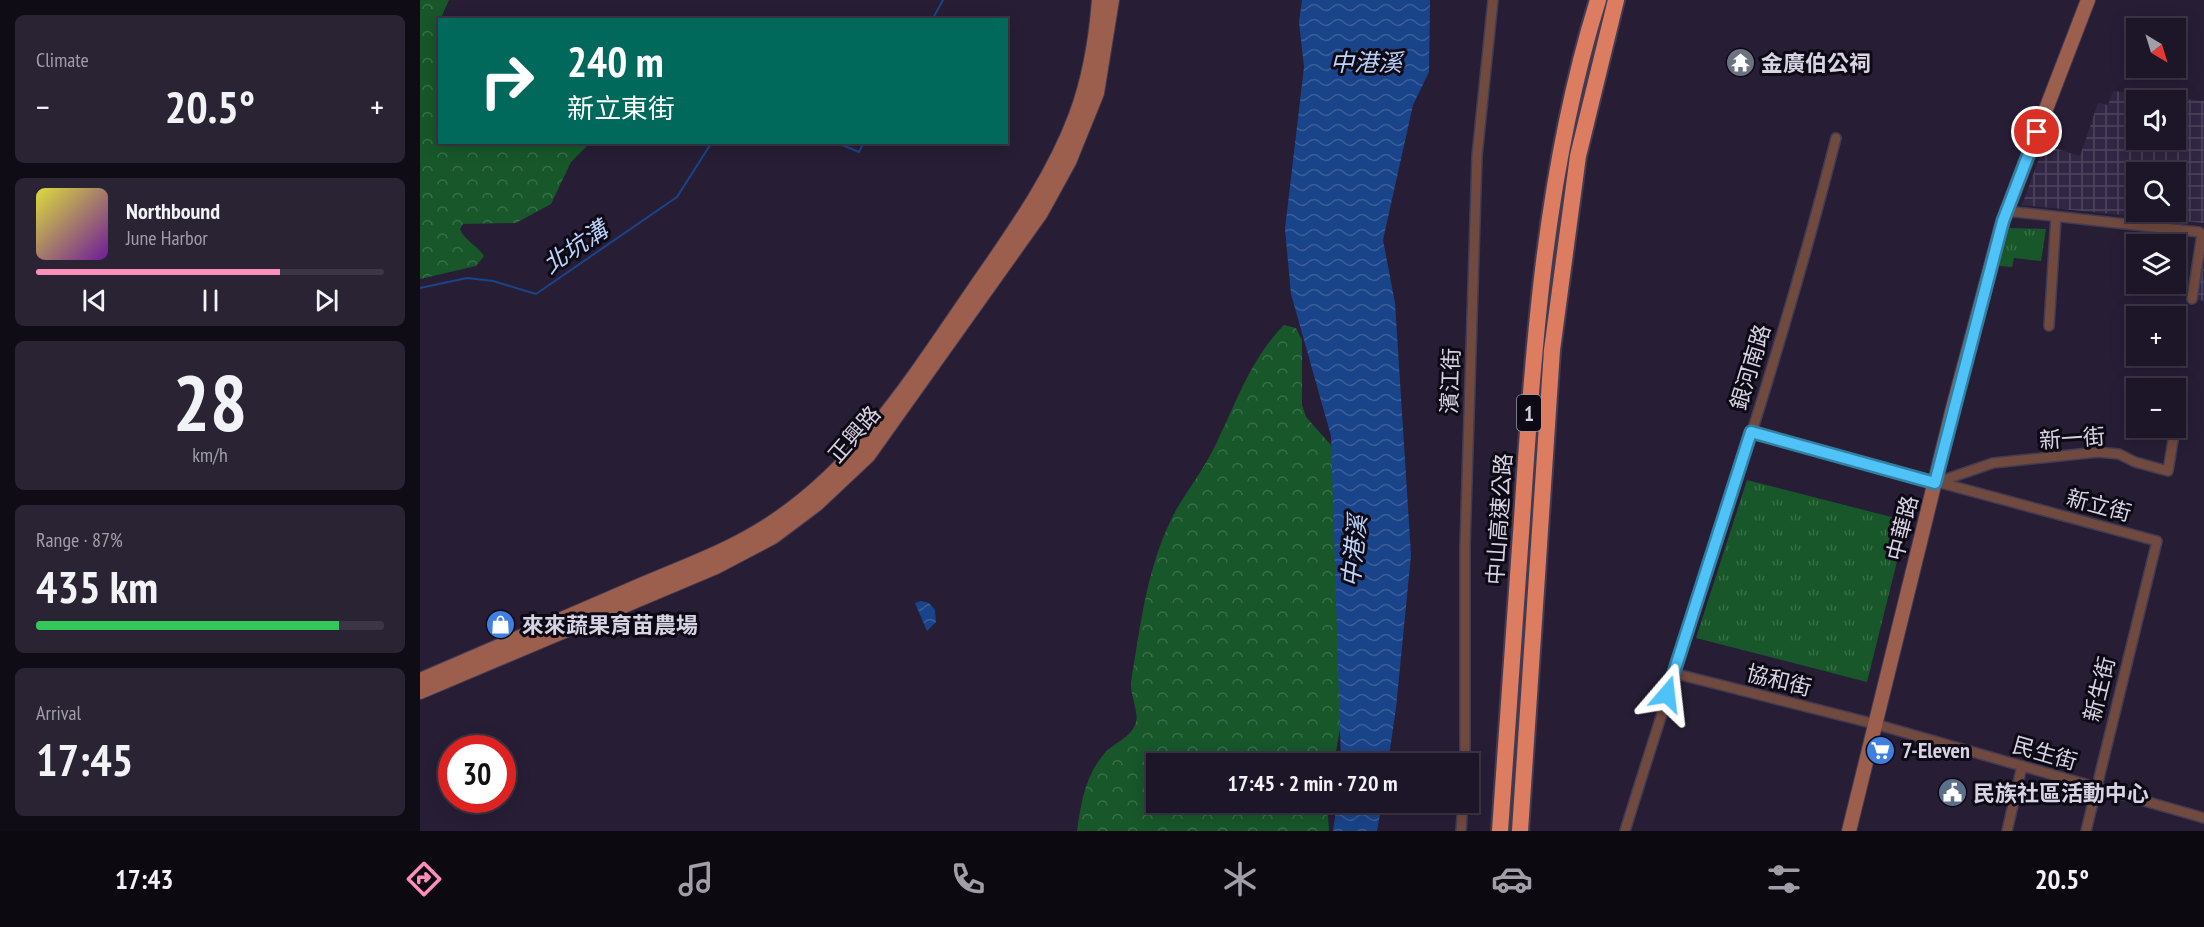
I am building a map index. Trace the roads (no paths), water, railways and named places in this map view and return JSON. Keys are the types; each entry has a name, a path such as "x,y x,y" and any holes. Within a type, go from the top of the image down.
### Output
{"highway":[{"name":"中山高速公路","path":"1500,831 1533,353 1564,136 1574,86 1598,0"},
{"name":"中山高速公路","path":"1520,831 1553,338 1578,156 1616,0"}],"main road":[{"name":"正興路","path":"420,680 721,551 772,523 818,490 862,446 941,338 1051,172 1075,117 1089,75 1099,0"},
{"name":"正興路","path":"420,692 716,567 773,537 818,504 868,456 1041,213 1070,162 1097,93 1112,0"},
{"name":"中華路","path":"1849,831 1935,483 2006,211 2088,0"}],"street":[{"name":"濱江街","path":"1465,753 1465,546 1477,168 1493,0"},
{"name":"銀河南路","path":"1625,831 1815,222 1836,138"},
{"path":"2006,211 2199,232 2202,234 2192,300"},
{"path":"2049,326 2056,217"},
{"path":"1751,432 1935,483"},
{"name":"新一街","path":"1935,483 1993,463 2098,452 2119,454 2135,462 2168,471 2173,438"},
{"name":"新立街","path":"1935,483 2157,541 2133,636"},
{"name":"新生街","path":"2086,831 2133,636"},
{"name":"協和街","path":"1673,673 1875,724"},
{"name":"民生街","path":"1875,724 2204,818"},
{"path":"2007,831 2022,766"},
{"path":"1461,831 1462,813"}],"water":[{"name":"中港溪","path":"1302,0 1430,0 1429,72 1413,105 1383,240 1395,303 1411,555 1389,753 1341,753 1331,436 1291,294 1285,229 1304,67 1299,22"},
{"path":"921,601 929,603 935,610 936,622 927,631 915,603"},
{"path":"1336,813 1380,813 1377,831 1333,831"}],"waterway":[{"name":"北坑溝","path":"933,18 943,0"},
{"name":"北坑溝","path":"420,288 467,278 493,281 536,294 677,197 711,144"},
{"name":"北坑溝","path":"840,144 859,152 863,144"}],"place":[{"name":"金廣伯公祠","path":"1740,63"},
{"name":"來來蔬果育苗農場","path":"501,625"},
{"name":"7-Eleven","path":"1881,750"},
{"name":"民族社區活動中心","path":"1952,793"}]}
